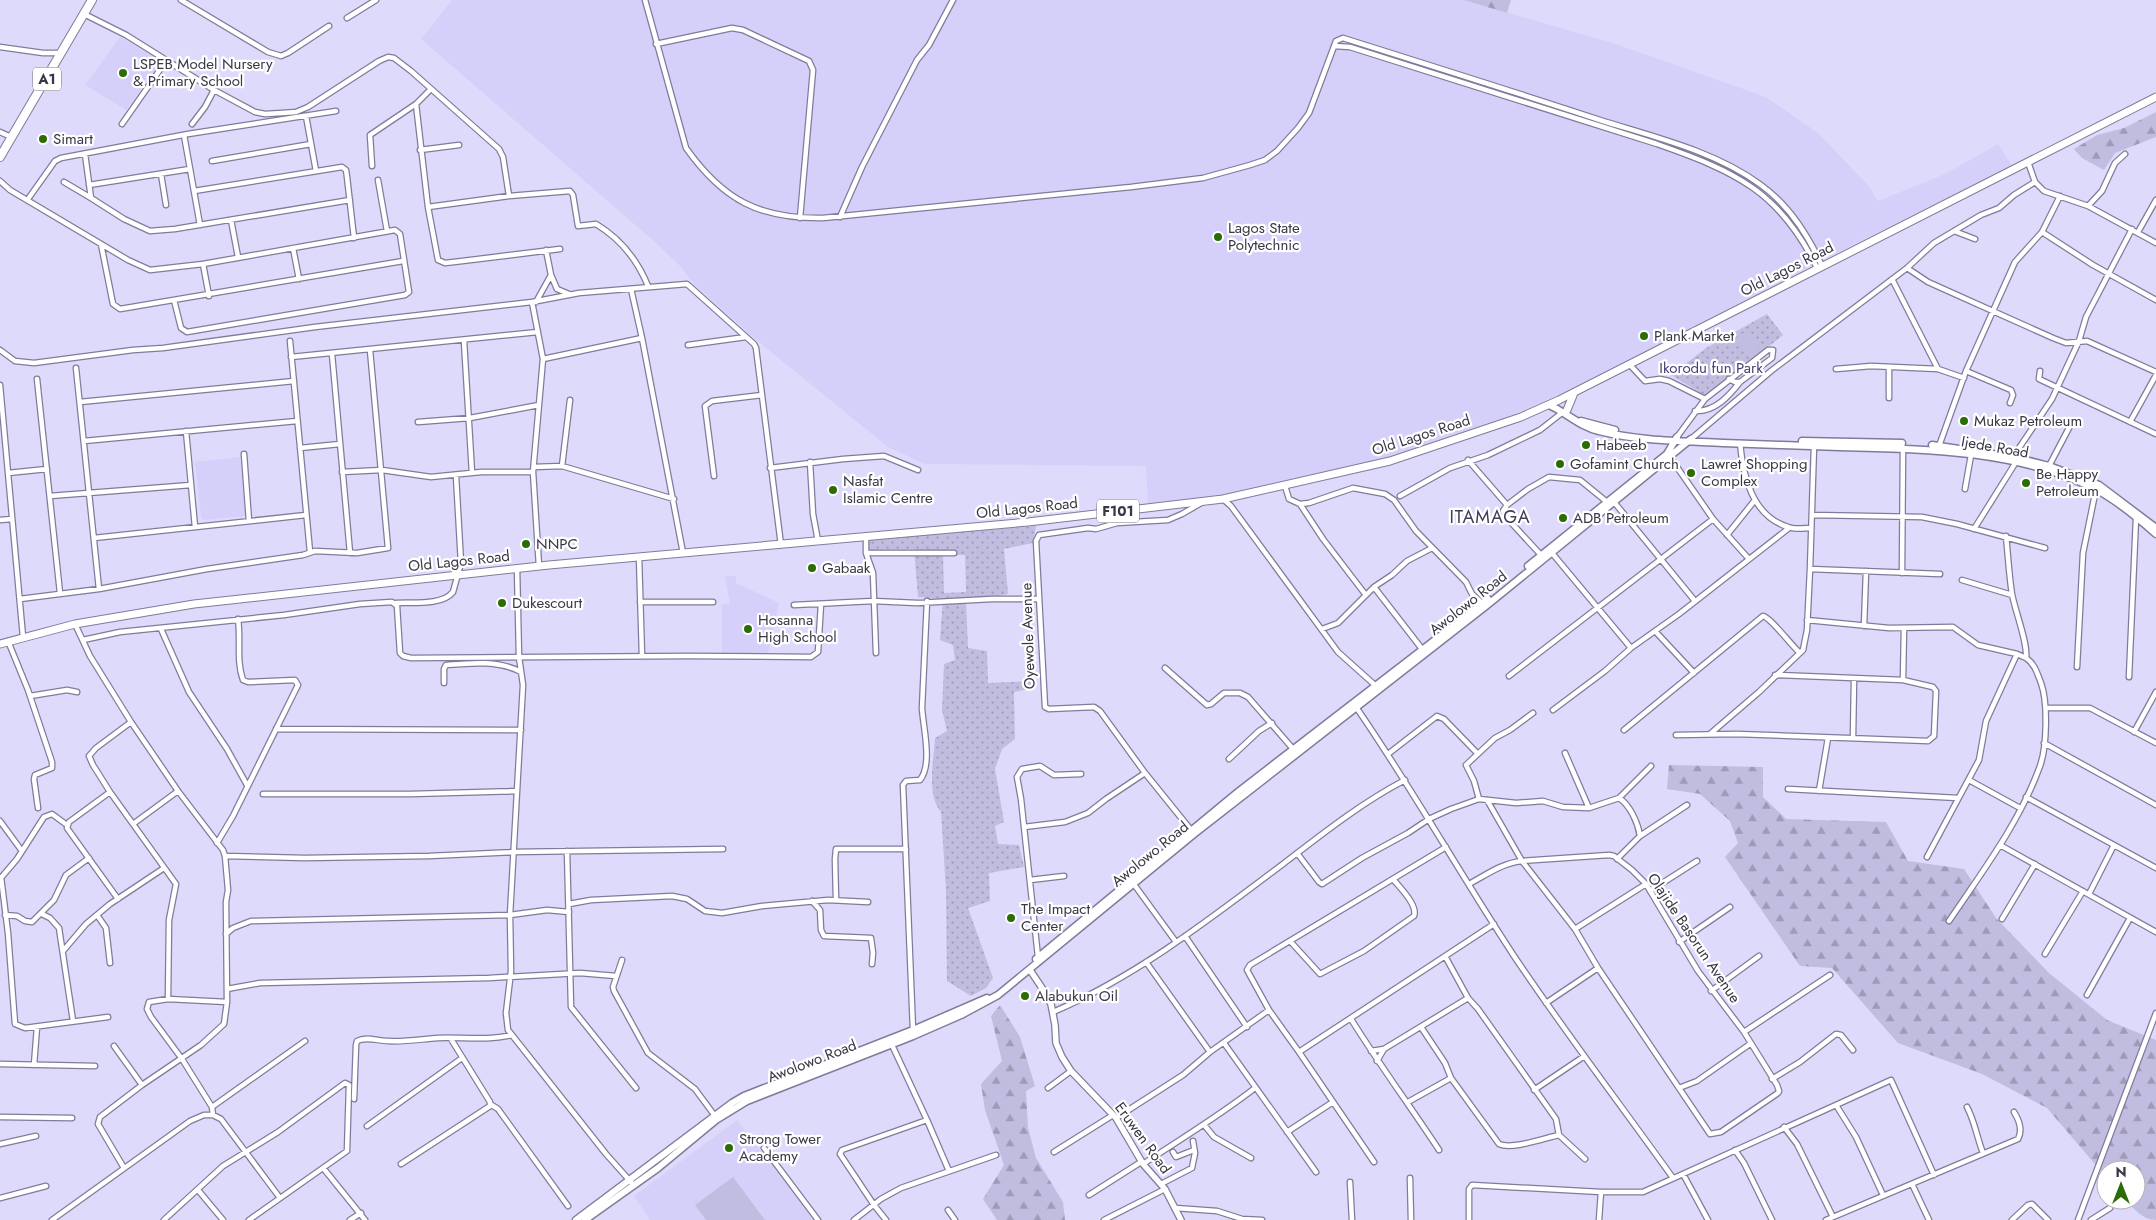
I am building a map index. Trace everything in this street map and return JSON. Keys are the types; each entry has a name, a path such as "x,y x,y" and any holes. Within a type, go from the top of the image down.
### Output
{"highway":[{"name":"A1","path":"0,157 92,0"}],"main road":[{"name":"Old Lagos Road","path":"0,644 75,624 194,604 457,574 1028,522 1202,502 1285,486 1390,462 1549,405 2156,97"},
{"path":"1565,411 1574,393"},
{"path":"1559,400 1565,411"},
{"path":"1549,405 1565,411 1580,420 1599,426 1676,439 1740,444 1872,445"},
{"name":"Awolowo Road","path":"997,993 1030,970 1133,883 1355,706 1552,553 1667,454 1676,439"},
{"path":"1689,440 1872,445"},
{"name":"Awolowo Road","path":"576,1220 658,1168 716,1120 747,1101 892,1045 961,1015 991,998 1038,956 1191,830 1294,750 1355,706 1376,686 1422,649 1670,457 1689,440"},
{"name":"Ijede Road","path":"1872,445 1939,446 2049,466 2099,486 2155,526"},
{"name":"Ijede Road","path":"1872,445 2015,460 2096,489 2156,534"},
{"name":"Awolowo Road","path":"585,1220 714,1116 744,1096 991,998"}],"street":[{"path":"181,0 276,56 288,53 329,26"},
{"path":"347,18 376,0"},
{"path":"645,0 686,148 701,168 727,193 743,202 776,215 800,218 840,217 1131,187 1203,178 1250,165 1265,160 1277,151 1309,113 1336,41 1343,38 1644,133 1724,164 1763,186 1783,205 1802,226 1820,267"},
{"path":"840,217 852,187 917,60 929,44 953,0"},
{"path":"84,14 126,35 214,90 260,114 296,112 308,107 391,56 412,71 502,153 509,196"},
{"path":"656,44 732,28 743,30 808,61 813,70 800,218"},
{"path":"0,47 43,53 62,52"},
{"path":"122,124 166,61"},
{"path":"192,124 205,107 214,90"},
{"path":"372,166 370,134 416,104 431,90"},
{"path":"416,104 428,207 436,257 440,262 560,249"},
{"path":"28,199 55,161 184,136 336,112"},
{"path":"306,116 316,170"},
{"path":"0,132 11,137"},
{"path":"184,136 200,225"},
{"path":"212,161 311,144"},
{"path":"420,150 459,145"},
{"path":"85,154 91,198"},
{"path":"2088,206 2102,191 2116,162 2125,154"},
{"path":"2028,162 2036,182 2044,191 2088,206 2138,232 2156,244"},
{"path":"194,191 316,170 344,168 354,238"},
{"path":"89,185 190,169"},
{"path":"160,174 166,205"},
{"path":"378,180 387,231"},
{"path":"0,181 10,190 101,244 150,270 202,264 398,230 409,292 407,294 269,319 184,331 178,320 174,300"},
{"path":"64,182 124,219 150,231 200,225 350,200"},
{"path":"1689,440 1765,376 1907,268 1934,243 1982,215 1999,208 2014,195 2036,182"},
{"path":"428,207 509,196 570,191 573,195 578,226 596,224 619,242 633,257 648,286"},
{"path":"1939,446 1966,371 2018,255 2042,232 2060,196"},
{"path":"2138,232 2156,200"},
{"path":"231,220 238,257"},
{"path":"1974,529 2058,388 2086,316 2132,229"},
{"path":"1954,231 1975,239"},
{"path":"2042,232 2107,274 2156,300"},
{"path":"101,244 112,298 116,308 126,309 403,261"},
{"path":"293,248 299,279"},
{"path":"546,250 551,275 557,289 570,295"},
{"path":"202,264 209,296"},
{"path":"1907,268 1928,282 2061,342 2072,343 2078,340 2098,345 2156,374 2130,422"},
{"path":"539,566 533,472 543,358 534,302 551,275"},
{"path":"1892,279 1938,368"},
{"path":"0,350 15,361 34,363 171,347 315,326 534,302 570,295 648,286 687,284 756,348 780,545"},
{"path":"631,289 674,499 683,553"},
{"path":"292,357 538,332"},
{"path":"688,345 746,337"},
{"path":"543,358 642,338"},
{"path":"464,341 472,473"},
{"path":"290,342 310,552"},
{"path":"20,598 99,589 207,569 303,555 310,552 332,550 350,553 388,548 370,350"},
{"path":"1676,439 1695,411 1705,399 1768,350 1774,350 1772,358 1740,382 1723,402 1705,410 1695,411"},
{"path":"332,354 350,553"},
{"path":"1630,365 1645,381 1660,379 1669,381 1705,399"},
{"path":"1836,369 1871,366 1938,368 1964,378"},
{"path":"1889,367 1890,398"},
{"path":"76,368 99,589"},
{"path":"1966,371 2011,390 2013,395 2010,403"},
{"path":"2040,371 2039,379 2156,434"},
{"path":"37,379 60,593"},
{"path":"1730,379 1740,382"},
{"path":"80,402 294,381"},
{"path":"0,385 23,637"},
{"path":"714,476 705,406 712,401 762,395"},
{"path":"562,466 570,400"},
{"path":"418,422 470,418 539,405"},
{"path":"1400,496 1450,468 1468,460 1488,455 1531,434 1565,411"},
{"path":"84,440 298,420"},
{"path":"2049,466 2070,426"},
{"path":"186,431 195,527"},
{"path":"300,448 340,444"},
{"path":"1740,444 1744,473 1755,500 1764,513 1789,528 1811,528"},
{"path":"1710,734 1759,692 1800,653 1806,643 1814,446"},
{"path":"1902,573 1904,517 1903,448"},
{"path":"244,454 249,521"},
{"path":"1965,489 1971,455"},
{"path":"770,468 810,462 887,456 918,470"},
{"path":"1670,457 1713,519 1749,559"},
{"path":"1468,460 1507,505"},
{"path":"810,462 813,514 818,541"},
{"path":"534,467 562,466 674,499"},
{"path":"8,473 47,469"},
{"path":"342,472 382,470 431,477 472,473 533,472"},
{"path":"83,640 120,632 360,604 435,600 450,596 455,588 457,574 461,566 456,476"},
{"path":"1541,555 1505,516 1503,511 1507,505 1528,489 1549,477 1580,480 1610,502 1695,601"},
{"path":"50,496 192,485"},
{"path":"1285,486 1290,499 1300,504 1323,539 1365,594"},
{"path":"1300,504 1320,501 1353,488 1385,494 1394,500 1416,531 1466,582 1472,594 1482,603"},
{"path":"2077,667 2083,553 2096,489"},
{"path":"1223,499 1231,506 1338,652 1376,686"},
{"path":"1727,535 1755,500"},
{"name":"Oyewole Avenue","path":"1191,830 1100,711 1094,708 1049,709 1045,706 1036,537 1088,528 1105,528 1117,523 1168,520 1202,502"},
{"path":"94,538 306,515"},
{"path":"1812,515 1922,517 2006,536 2045,548"},
{"path":"2129,677 2136,518"},
{"path":"0,520 12,519"},
{"path":"1509,676 1713,519"},
{"path":"1553,710 1789,528"},
{"path":"2006,536 2012,595 2027,649 2026,658"},
{"path":"866,537 866,553 873,573 876,653"},
{"path":"1322,629 1338,623 1365,594 1392,575 1407,561 1432,548"},
{"path":"866,553 954,553"},
{"path":"1552,553 1631,648"},
{"path":"638,557 642,656"},
{"path":"517,568 519,657 523,685 510,915 510,977 507,1023 512,1035 606,1154 632,1183"},
{"path":"1810,570 1940,574"},
{"path":"1864,626 1866,571"},
{"path":"1962,580 2012,595"},
{"path":"1374,587 1422,649"},
{"path":"794,605 873,601 916,603 992,598 1039,599"},
{"path":"640,602 713,602"},
{"path":"912,1030 903,785 906,781 920,780 924,772 927,742 922,708 927,602"},
{"path":"396,603 398,608 399,650 403,656 519,657 811,657 818,652 821,604"},
{"path":"1624,730 1762,616 1769,618 1789,644 1800,653"},
{"path":"217,843 233,816 247,785 297,691 298,682 295,680 248,682 243,680 240,670 241,651 238,619"},
{"path":"1807,620 1904,628 1953,627 1978,645 2017,654 2033,663 2044,691 2046,708 2044,743 2040,767 2000,845 1949,921"},
{"path":"75,624 99,672 131,722 225,856 228,890 226,1017 222,1027 182,1059 142,1085 100,1117 98,1122 124,1168"},
{"path":"161,628 189,692 227,748 247,785"},
{"path":"1903,680 1904,628"},
{"path":"1655,631 1694,673"},
{"path":"8,641 30,696 53,765 49,771 35,775 38,808"},
{"path":"1927,857 1981,754 1982,732 2017,654"},
{"path":"444,683 444,669 446,665 493,664 513,668 521,672"},
{"path":"1165,668 1203,704 1211,704 1224,693 1240,693 1254,702 1294,750"},
{"path":"1676,736 1710,734 1828,738 1852,737 1928,741 1932,739 1936,718 1936,691 1933,687 1903,680 1854,680 1775,675"},
{"path":"1852,737 1854,680"},
{"path":"30,696 67,690 77,692"},
{"path":"2134,732 2156,692"},
{"path":"1355,706 1388,754 1494,924 1546,1003 1583,1057 1600,1077 1673,1178"},
{"path":"2046,708 2090,708 2156,743"},
{"path":"1479,799 1474,781 1466,764 1494,738 1510,730 1533,712"},
{"path":"1388,754 1437,716 1444,719 1477,753"},
{"path":"131,722 96,748 89,756 110,792 176,884 170,920 168,999"},
{"path":"1229,759 1259,731 1272,723"},
{"path":"276,729 521,730"},
{"path":"1819,791 1828,738"},
{"path":"2044,743 2156,805"},
{"path":"1565,753 1589,808"},
{"path":"1038,956 1018,772 1022,769 1040,766 1054,775 1081,774"},
{"path":"1297,853 1322,884 1429,819 1479,799 1516,803 1543,801 1563,807 1589,808 1619,798 1650,766"},
{"path":"1024,827 1065,822 1088,813 1106,798 1146,773"},
{"path":"1053,1012 1088,997 1146,962 1185,936 1360,806 1404,780"},
{"path":"1969,780 2020,808"},
{"path":"1788,789 1958,798"},
{"path":"263,794 411,794 516,790"},
{"path":"133,824 178,791"},
{"path":"67,825 110,792"},
{"path":"2026,797 2156,868"},
{"path":"1619,798 1630,811 1640,836"},
{"path":"1487,800 1522,861 1575,929 1598,968 1679,1088 1697,1081 1750,1044"},
{"path":"1469,884 1506,864 1522,861 1609,855 1618,859 1640,836 1687,805"},
{"path":"108,1018 20,1028 14,1024 0,878 22,851 44,816 52,814 67,825 118,899"},
{"path":"0,821 22,851"},
{"path":"2000,845 2156,932"},
{"path":"2089,894 2114,845"},
{"path":"1374,1162 1269,1010 1247,970 1250,965 1446,846"},
{"path":"836,900 835,850 862,848 906,849"},
{"path":"225,856 305,858 723,849"},
{"path":"567,852 571,1007 574,1013 600,1040 636,1088"},
{"path":"5,915 17,916 30,922 42,914 58,892 66,875 89,858"},
{"name":"Olajide Basorun Avenue","path":"1618,859 1646,884 1679,942 1711,991 1744,1032 1779,1091 1714,1135 1707,1131 1679,1088"},
{"path":"1650,891 1697,861"},
{"path":"2002,919 2035,864"},
{"path":"63,951 86,924 118,899 164,868"},
{"path":"1030,880 1064,876"},
{"path":"1290,941 1320,974 1364,951 1414,916 1413,907 1393,879"},
{"path":"1133,883 1176,942"},
{"path":"1575,929 1646,884"},
{"path":"2045,954 2082,891"},
{"path":"569,904 591,900 672,896 687,899 706,911 722,913 762,906 812,901 868,902"},
{"path":"812,901 820,910 821,930 824,936 871,938 872,964"},
{"path":"1679,942 1730,907"},
{"path":"226,934 233,928 251,921 510,915 547,910 569,912"},
{"path":"42,914 50,918 58,926 73,1021"},
{"path":"98,915 106,928 110,963"},
{"path":"2087,995 2130,918"},
{"path":"1299,1052 1494,924"},
{"path":"1185,936 1247,1027"},
{"path":"1445,956 1468,998 1478,1009 1556,1119 1559,1134 1585,1159"},
{"path":"1711,991 1759,956"},
{"path":"622,960 616,976 614,991 648,1053 694,1089 714,1116"},
{"path":"1146,962 1210,1052"},
{"path":"1546,1003 1598,968"},
{"name":"Eruwen Road","path":"1030,970 1044,991 1053,1012 1056,1043 1062,1057 1071,1071 1115,1116 1142,1163 1163,1186 1181,1220"},
{"path":"227,989 260,983 570,974 616,976"},
{"path":"1744,1032 1830,975"},
{"path":"1371,1051 1384,1049 1468,998"},
{"path":"213,1115 212,1107 182,1059 151,1018 147,1009 149,1002 168,999 227,1002"},
{"path":"1054,1152 1183,1075 1210,1052 1269,1010"},
{"path":"2078,1220 2156,1013"},
{"path":"1351,1019 1377,1061 1408,1102 1439,1150"},
{"path":"34,1065 37,1026"},
{"path":"1421,1027 1445,1063 1451,1078 1500,1144 1505,1146 1559,1134"},
{"path":"1772,1079 1800,1062 1836,1034 1841,1035 1853,1050"},
{"path":"354,1099 357,1040 362,1038 388,1041 439,1038 497,1039 512,1035"},
{"path":"451,1039 490,1104 498,1109 568,1206"},
{"path":"212,1107 305,1041"},
{"path":"1224,1043 1316,1172"},
{"path":"892,1045 949,1171"},
{"path":"114,1046 142,1085"},
{"path":"1377,1061 1384,1049"},
{"path":"1534,1090 1583,1057"},
{"path":"367,1126 462,1058"},
{"path":"0,1064 95,1066"},
{"path":"1048,1088 1071,1071"},
{"path":"1408,1102 1451,1078"},
{"path":"1469,1220 1469,1189 1472,1185 1601,1192 1643,1192 1891,1080 1934,1175"},
{"path":"164,1220 224,1166 278,1132 345,1083 348,1085 348,1148 344,1155 249,1220"},
{"path":"1090,1195 1180,1139 1205,1126 1256,1088"},
{"path":"1287,1132 1333,1102"},
{"path":"402,1164 490,1104"},
{"path":"1836,1105 1856,1137 1883,1195"},
{"path":"1968,1107 1983,1153"},
{"path":"1826,1220 2018,1139 2021,1133 2019,1120 2014,1112"},
{"path":"52,1220 190,1121 204,1115 213,1115 221,1119 280,1198"},
{"path":"0,1117 72,1118"},
{"path":"886,1220 840,1154 842,1150 927,1120"},
{"path":"1205,1126 1214,1137 1251,1158"},
{"path":"1784,1127 1796,1144 1833,1217"},
{"path":"0,1144 36,1136"},
{"path":"1104,1220 1192,1168 1194,1161 1193,1141"},
{"path":"764,1148 818,1220"},
{"path":"1173,1152 1176,1157 1194,1150"},
{"path":"1735,1150 1744,1163 1772,1220"},
{"path":"854,1220 901,1188 996,1155"},
{"path":"324,1169 365,1220"},
{"path":"1684,1174 1708,1220"},
{"path":"1410,1178 1411,1220"},
{"path":"1350,1182 1352,1220"},
{"path":"1912,1184 1929,1220"},
{"path":"0,1198 46,1186"},
{"path":"198,1190 223,1220"},
{"path":"1599,1220 1601,1192"},
{"path":"2012,1220 2028,1205 2032,1204 2048,1220"},
{"path":"1176,1208 1217,1211 1242,1220 1262,1220"},
{"path":"948,1210 955,1220"},
{"path":"2090,1220 2107,1210"},
{"path":"350,1220 361,1213"}],"shaded area":[{"name":"Lagos State Polytechnic","path":"452,0 1464,0 1616,44 1766,97 1818,133 1868,185 1878,201 1945,174 1998,144 2012,166 1802,270 1618,366 1545,401 1469,434 1354,467 1283,484 1216,497 1148,503 1146,466 925,464 888,447 760,343 695,285 679,265 656,243 421,39"},
{"name":"LSPEB Model Nursery & Primary School","path":"120,37 161,61 126,110 85,85"},
{"path":"240,457 246,516 204,520 201,517 195,462"},
{"name":"Hosanna High School","path":"725,576 736,576 736,583 779,603 768,653 722,653 722,604 730,604"},
{"name":"Strong Tower Academy","path":"737,1120 814,1220 650,1220 634,1196"}],"green space":[{"path":"1464,0 1511,0 1507,13"},
{"path":"2156,112 2156,137 2115,153 2104,170 2082,158 2074,149 2097,135 2124,128"},
{"name":"Ikorodu fun Park","path":"1767,314 1783,335 1706,396 1671,375 1706,348"},
{"path":"1746,331 1761,351 1751,359 1735,339"},
{"path":"1036,526 1033,543 1004,549 1008,594 966,602 968,648 987,651 988,683 1034,681 1035,688 1014,692 1015,739 1002,749 995,769 1004,822 995,826 998,844 1019,845 1024,867 989,873 990,901 968,908 993,978 986,988 971,996 947,981 946,890 941,812 936,805 932,786 935,738 947,731 942,710 944,664 955,660 953,645 940,640 943,599 918,597 914,549 868,550 861,540","holes":["943,555 965,555 966,592 944,593"]},
{"path":"1669,765 1763,767 1763,797 1786,819 1886,822 1908,861 1964,869 1996,918 2049,973 2107,1020 2156,1040 2156,1220 2143,1216 2136,1210 2146,1210 2146,1160 2096,1160 2096,1165 2047,1108 1982,1074 1898,1043 1832,968 1800,966 1725,857 1738,843 1730,821 1700,794 1667,789"},
{"path":"1000,1005 1020,1037 1035,1086 1026,1091 1028,1128 1036,1158 1063,1202 1065,1220 997,1220 983,1199 1004,1165 985,1110 981,1084 1002,1061 991,1016"},
{"path":"733,1177 765,1220 706,1220 695,1205"}],"place":[{"name":"LSPEB Model Nursery & Primary School","path":"123,73"},
{"name":"Simart","path":"43,139"},
{"name":"Lagos State Polytechnic","path":"1218,237"},
{"name":"Plank Market","path":"1644,336"},
{"name":"Mukaz Petroleum","path":"1964,421"},
{"name":"Habeeb","path":"1586,445"},
{"name":"Gofamint Church","path":"1560,464"},
{"name":"Lawret Shopping Complex","path":"1691,473"},
{"name":"Be Happy Petroleum","path":"2026,483"},
{"name":"Nasfat Islamic Centre","path":"833,490"},
{"name":"ADB Petroleum","path":"1563,518"},
{"name":"NNPC","path":"526,544"},
{"name":"Gabaak","path":"812,568"},
{"name":"Dukescourt","path":"502,603"},
{"name":"Hosanna High School","path":"748,629"},
{"name":"The Impact Center","path":"1011,918"},
{"name":"Alabukun Oil","path":"1025,996"},
{"name":"Strong Tower Academy","path":"729,1148"}],"district":[{"name":"ITAMAGA","path":"1490,517"}]}
